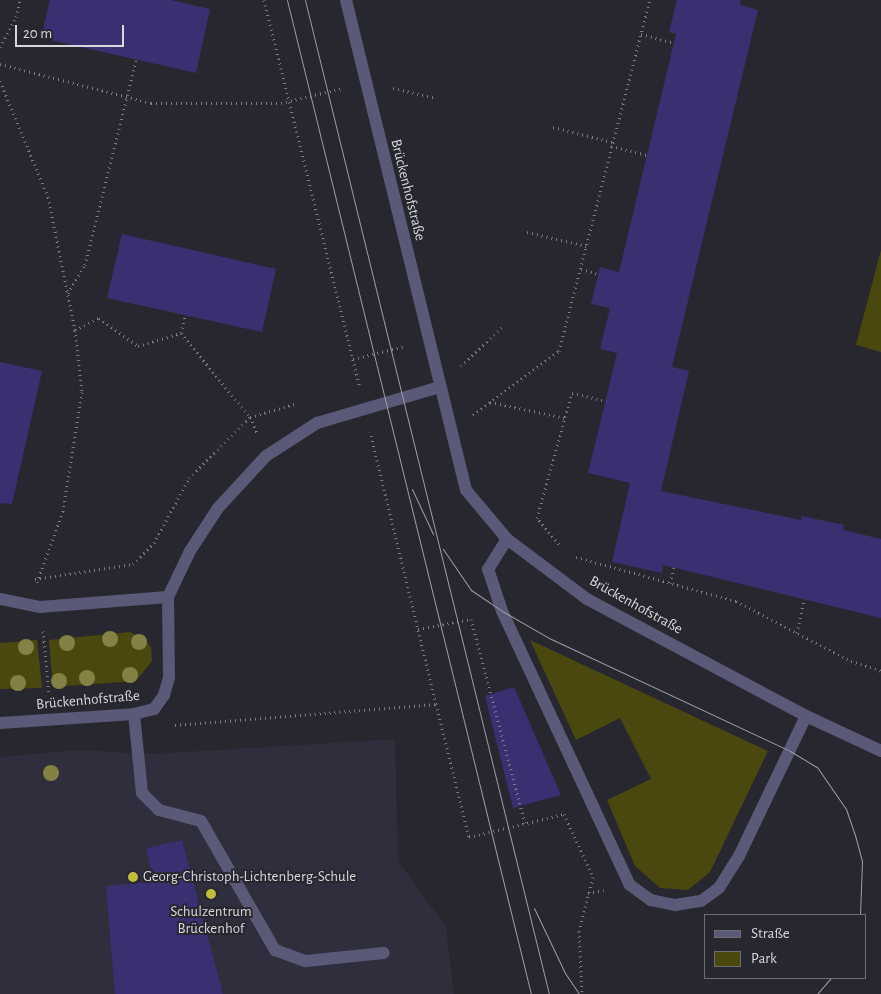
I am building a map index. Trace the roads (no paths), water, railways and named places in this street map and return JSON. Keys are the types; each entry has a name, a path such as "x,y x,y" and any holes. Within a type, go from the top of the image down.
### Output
{"street":[{"name":"Brückenhofstraße","path":"346,0 450,432 466,490 507,539 587,599 806,716 881,751"},
{"name":"Brückenhofstraße","path":"0,724 134,714 154,709 164,695 169,677 168,597 190,552 218,508 266,456 317,423 439,387"},
{"path":"507,539 488,569 502,611 630,885 651,900 675,905 701,901 719,888 739,856 806,716"},
{"path":"0,599 40,606 168,597"},
{"path":"134,714 142,793 159,810 201,821 275,950 306,961 384,953"}],"tram line":[{"path":"287,0 531,994"},
{"path":"305,0 549,994"},
{"path":"412,489 433,534"},
{"path":"443,549 471,590 502,611 549,638 790,751 817,767 846,809 855,835 862,861 860,914"},
{"path":"534,908 565,973 579,994"},
{"path":"817,994 830,979"}],"place":[{"name":"Georg-Christoph-Lichtenberg-Schule","path":"133,877"},
{"name":"Schulzentrum Brückenhof","path":"211,894"}]}
